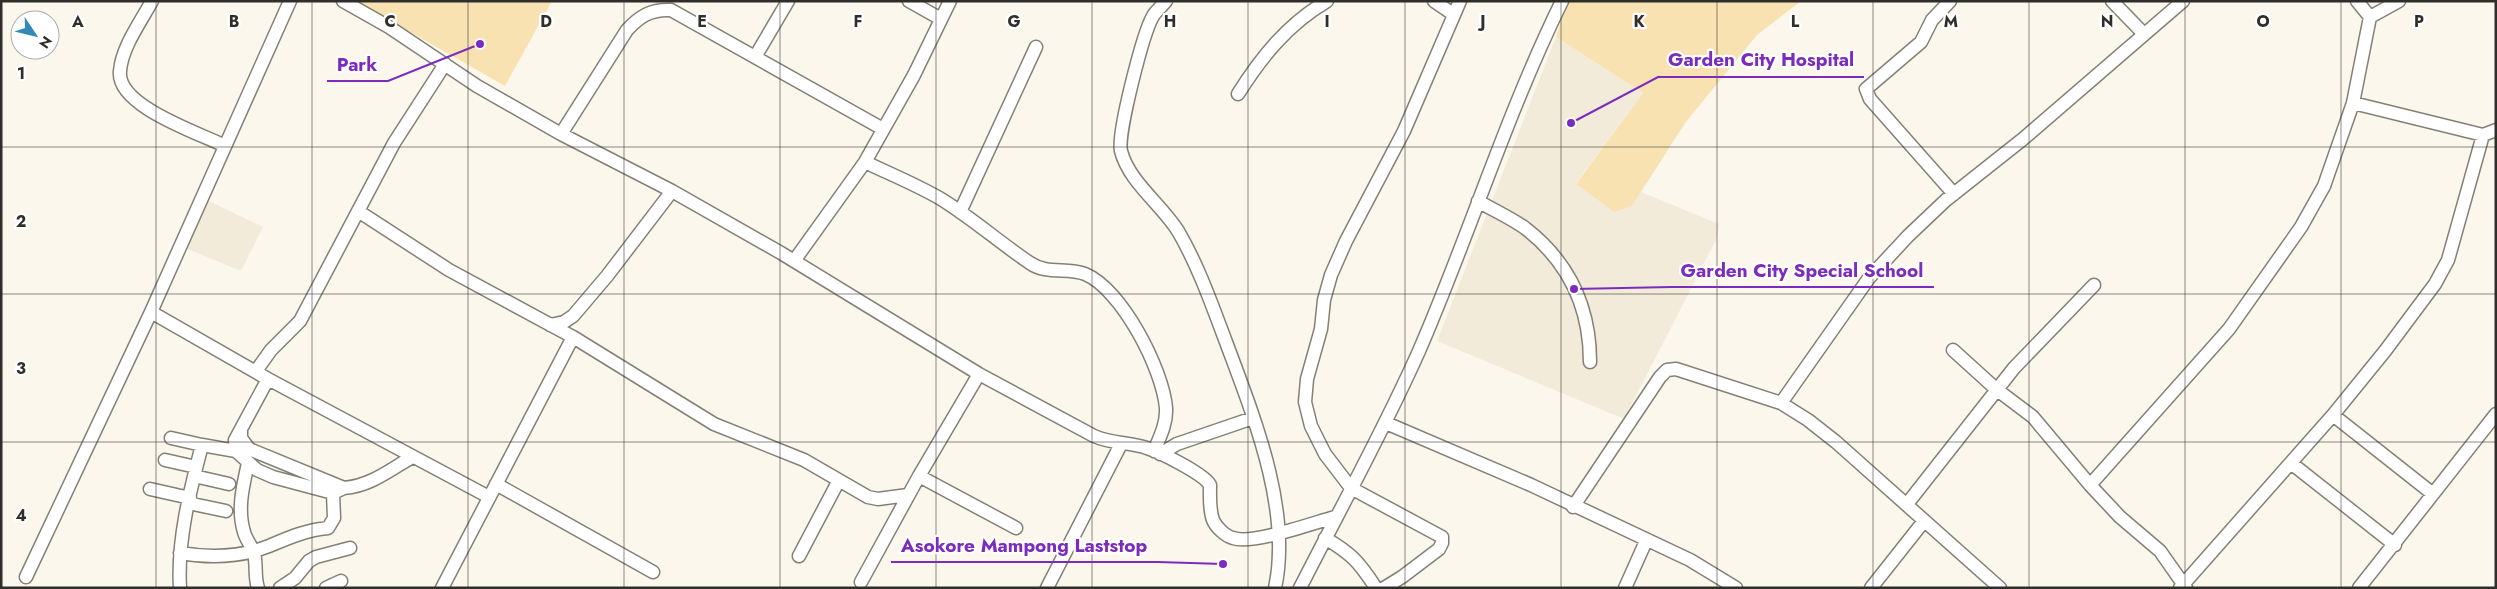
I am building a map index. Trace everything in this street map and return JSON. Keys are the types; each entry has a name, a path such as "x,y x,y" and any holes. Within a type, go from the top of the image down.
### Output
{"street":[{"path":"152,1 125,51 119,72 122,85 142,107 225,146"},
{"path":"26,577 151,312 290,1"},
{"path":"343,1 368,14 477,86 560,134 672,191 794,261 978,374 1094,436 1121,444 1134,445 1157,453 1208,481 1210,485 1210,508 1214,522 1222,531 1233,538 1248,540 1335,517"},
{"path":"755,57 788,1"},
{"path":"909,1 941,19"},
{"path":"794,261 865,162 950,1"},
{"path":"1157,1 1126,105 1120,131 1120,149 1124,161 1134,177 1162,208 1179,233 1212,306 1253,418 1274,496 1278,533 1274,588"},
{"path":"1153,16 1166,1"},
{"path":"1238,94 1253,70 1294,24 1327,1"},
{"path":"1434,1 1454,14"},
{"path":"1384,588 1439,549 1442,537 1351,488 1325,454 1311,426 1305,402 1307,379 1321,329 1324,300 1331,275 1346,240 1404,131 1432,70 1460,1"},
{"path":"1300,588 1335,517 1386,422 1419,350 1524,84 1562,1"},
{"path":"1950,1 1932,20 1921,42 1866,89 1870,100 1954,194"},
{"path":"2112,1 2144,34"},
{"path":"1781,403 1870,278 1908,236 1954,194 2023,139 2183,1"},
{"path":"2357,1 2370,17"},
{"path":"2370,17 2399,1"},
{"path":"560,134 627,30 637,19 658,9 671,10 884,129"},
{"path":"2090,485 2229,329 2301,227 2324,186 2353,104 2370,17"},
{"path":"960,212 1036,47"},
{"path":"256,372 271,350 300,321 394,143 437,73 445,64"},
{"path":"2353,104 2483,136 2496,130"},
{"path":"1953,350 1996,389 2033,417 2090,485 2120,517 2160,551 2183,587 2333,415 2385,351 2443,272 2483,136"},
{"path":"865,162 933,195 1032,264 1049,270 1072,271 1096,280 1129,317 1146,345 1161,386 1166,407 1165,425 1157,453"},
{"path":"550,325 564,322 572,316 607,276 672,191"},
{"path":"1478,201 1524,228 1545,246 1565,270 1579,294 1586,317 1590,337 1590,362"},
{"path":"358,211 449,270 573,338 714,424 804,460 838,482 873,498 908,495"},
{"path":"1907,504 1996,389 2094,285"},
{"path":"151,312 256,372 489,497"},
{"path":"442,588 573,338"},
{"path":"1573,506 1660,376 1667,370 1676,369 1781,403 1808,420 1907,504 2000,588"},
{"path":"861,582 908,495 978,374"},
{"path":"236,451 235,440 268,378"},
{"path":"2359,588 2395,545 2496,414"},
{"path":"2333,415 2433,494"},
{"path":"1157,453 1177,444 1253,418"},
{"path":"1386,422 1531,485 1646,541 1690,560 1736,588"},
{"path":"241,431 241,438 249,449 307,480 338,491 360,487 412,457"},
{"path":"171,438 236,451 257,470 273,478 307,480"},
{"path":"1047,588 1121,444"},
{"path":"180,588 180,553 189,500 202,445"},
{"path":"165,460 229,484"},
{"path":"248,462 242,493 241,519 244,535 254,551 258,588"},
{"path":"2291,464 2395,545"},
{"path":"919,476 1016,528"},
{"path":"798,556 838,482"},
{"path":"496,484 653,572"},
{"path":"150,489 226,511"},
{"path":"332,551 328,528 334,518 338,491"},
{"path":"1871,588 1924,521"},
{"path":"180,553 209,557 254,551 291,535 328,528"},
{"path":"1325,538 1354,558 1376,588"},
{"path":"1625,588 1646,541"},
{"path":"280,588 295,578 310,561 332,551 350,548"},
{"path":"326,588 341,581"}],"shaded area":[{"path":"356,1 552,1 505,86"},
{"path":"1567,1 1801,1 1757,35 1685,123 1632,206 1614,212 1576,184 1643,93 1556,37"},
{"path":"1556,37 1643,93 1576,183 1632,206 1641,192 1719,224 1717,238 1624,419 1437,341"},
{"path":"207,200 263,227 241,271 185,248"}],"place":[{"name":"Park","path":"480,44"},
{"name":"Garden City Hospital","path":"1571,123"},
{"name":"Garden City Special School","path":"1574,289"},
{"name":"Asokore Mampong Laststop","path":"1223,564"}]}
